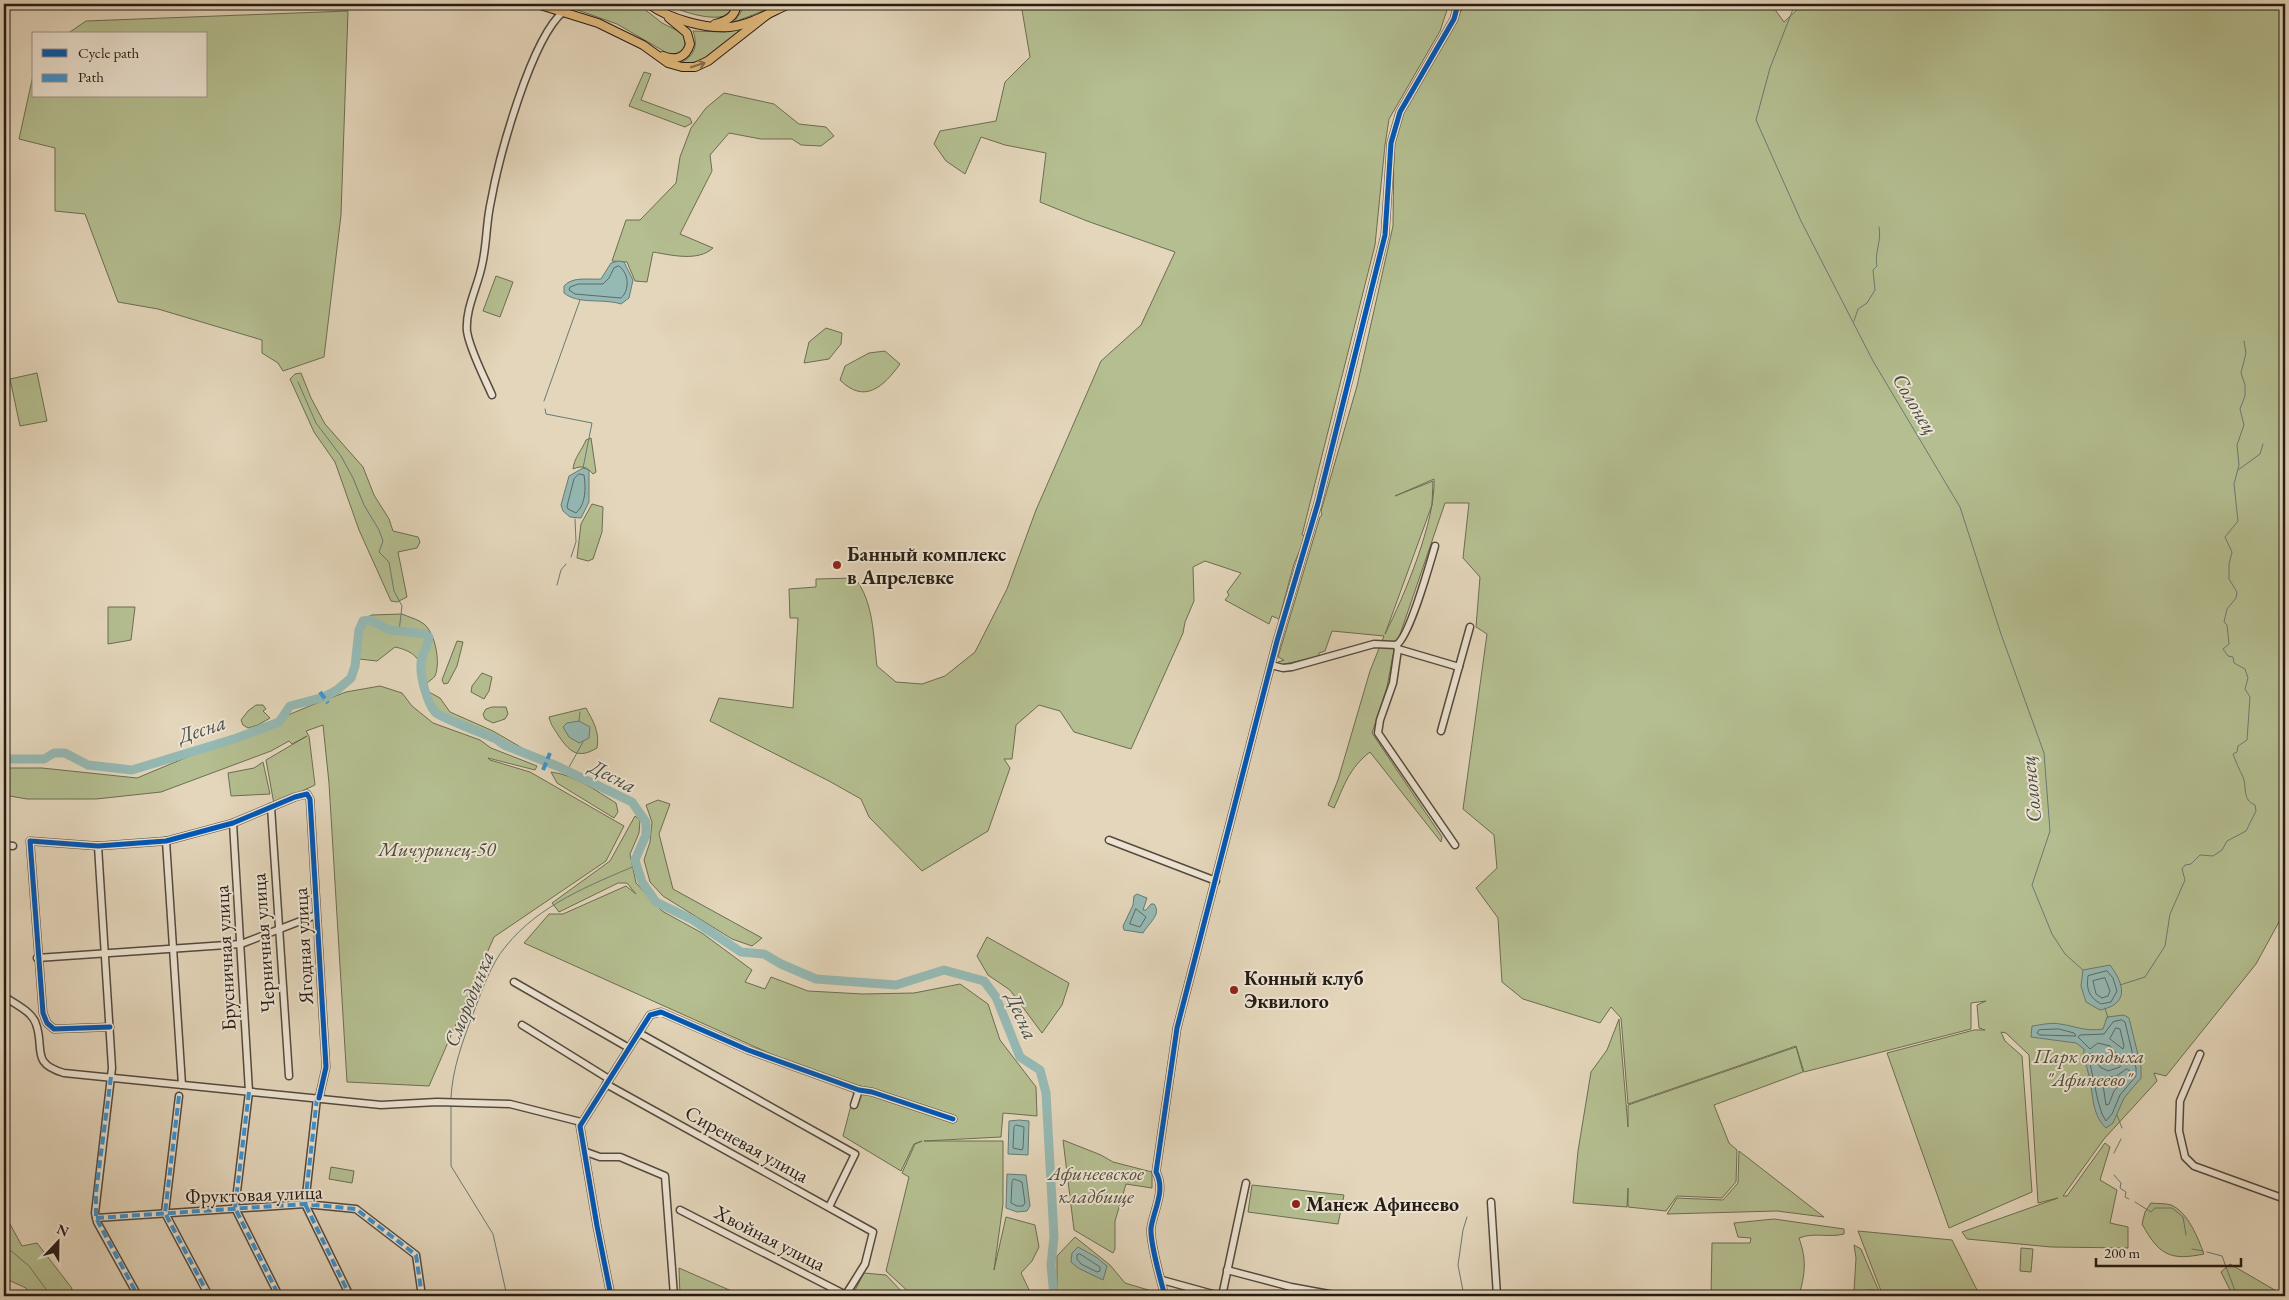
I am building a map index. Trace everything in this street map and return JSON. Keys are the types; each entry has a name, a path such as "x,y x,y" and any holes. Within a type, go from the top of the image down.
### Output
{"main road":[{"path":"537,4 564,11 612,29 654,52 668,63 691,67 708,61 768,14"},
{"path":"564,11 569,4"},
{"path":"649,4 666,15 687,33 690,41 690,48 675,59 654,52"},
{"path":"706,25 730,19 734,14 737,4"},
{"path":"666,15 706,25 733,26 768,14 789,4"}],"street":[{"path":"1165,1296 1151,1230 1161,1188 1160,1179 1156,1172 1171,1058 1177,1028 1272,665 1318,502 1385,235 1391,143 1400,112 1454,18 1458,4"},
{"path":"492,396 467,333 467,320 482,264 490,200 515,110 526,78 550,26 564,11"},
{"path":"1435,546 1411,617 1397,647 1393,683 1380,720 1378,733 1455,845"},
{"path":"1441,731 1470,627"},
{"path":"1272,665 1283,668 1292,667 1374,644 1397,647 1459,667"},
{"name":"Ягодная улица","path":"271,807 304,794 307,794 310,799 326,1067 318,1098 305,1204"},
{"path":"110,1027 54,1029 47,1023 43,1012 37,958 30,841 98,846 166,841 233,823 271,807"},
{"name":"Черничная улица","path":"271,807 288,1076"},
{"name":"Брусничная улица","path":"233,823 249,1092 235,1208"},
{"path":"1109,840 1216,882"},
{"path":"166,841 182,1085"},
{"path":"4,845 13,846"},
{"path":"98,846 110,1027 111,1077 96,1192 96,1218 138,1296"},
{"path":"37,958 241,944 316,915"},
{"path":"514,982 629,1048"},
{"path":"4,996 31,1015 36,1024 40,1056 43,1062 54,1070 381,1105 437,1102 510,1104 581,1122"},
{"path":"612,1296 597,1226 581,1122 650,1014 661,1012 748,1050 859,1090 872,1092 953,1119"},
{"name":"Сиреневая улица","path":"522,1025 607,1082 873,1232 865,1264 845,1296"},
{"path":"638,1033 854,1154 829,1207"},
{"path":"2200,1054 2180,1101 2179,1131 2185,1157 2194,1166 2285,1199"},
{"path":"854,1105 859,1090"},
{"path":"179,1096 165,1213 209,1296"},
{"path":"586,1152 600,1157 620,1157 665,1176 674,1296"},
{"path":"1162,1280 1221,1296 1246,1183"},
{"path":"1491,1202 1497,1296"},
{"path":"305,1204 350,1296"},
{"name":"Фруктовая улица","path":"96,1218 305,1204 358,1210 415,1253 418,1259 422,1296"},
{"path":"235,1208 279,1296"},
{"name":"Хвойная улица","path":"680,1210 845,1296"},
{"path":"1226,1270 1291,1287 1340,1296"}],"green space":[{"path":"575,4 622,4 626,9 631,4 638,4 662,23 682,33 685,37 685,48 677,54 667,53 617,24 572,8"},
{"path":"666,4 734,4 733,10 730,13 723,16 706,17 688,13"},
{"path":"743,4 782,4 734,22 741,12"},
{"path":"1021,4 1449,4 1440,31 1389,119 1375,245 1302,535 1306,536 1294,564 1279,619 1272,616 1269,624 1225,600 1229,595 1227,592 1241,573 1205,561 1193,567 1194,601 1185,622 1183,633 1131,749 1074,732 1060,711 1039,705 1016,725 1012,759 1004,759 1010,768 988,831 922,871 869,817 861,799 710,721 719,698 793,708 798,618 790,618 789,589 816,587 816,579 855,578 866,598 869,609 877,666 896,682 922,684 945,676 975,652 1007,589 1036,510 1101,361 1141,325 1175,252 1040,202 1046,153 1005,145 981,137 965,174 946,161 934,144 940,131 996,121 1005,82 1030,57"},
{"name":"Парк отдыха \"Афинеево\"","path":"1465,4 1774,4 1776,11 1784,22 1803,4 2285,4 2285,911 2256,964 2166,1076 2154,1073 2157,1081 2104,1139 2063,1196 2067,1196 2105,1143 2110,1147 2100,1180 2117,1190 2110,1223 2128,1227 2128,1248 2051,1247 1967,1239 1962,1232 2058,1198 2038,1203 2029,1055 2006,1033 2001,1032 2005,1041 2022,1056 2032,1192 1949,1228 1887,1053 1974,1030 1985,1030 1979,1028 1977,1005 1986,1001 1971,1003 1971,1029 1804,1072 1796,1046 1628,1104 1621,1018 1611,1007 1600,1023 1523,999 1502,982 1498,918 1476,888 1497,868 1494,835 1463,809 1487,634 1476,627 1480,577 1463,558 1469,503 1445,503 1393,655 1387,687 1372,733 1442,837 1441,842 1370,752 1352,771 1334,808 1328,805 1338,780 1370,671 1384,636 1332,631 1325,651 1319,653 1319,656 1281,665 1278,662 1284,660 1278,657 1322,515 1321,511 1357,386 1393,226 1394,142 1403,114","holes":["1434,479 1432,502 1433,481 1395,496","1431,507 1409,580 1385,634"]},
{"path":"348,11 341,215 324,357 283,371 278,363 262,353 262,340 158,309 118,302 85,214 55,211 55,148 19,139 32,80 32,98 208,98 208,32 70,32 86,21"},
{"path":"747,25 724,46 708,57 699,61 678,64 688,59 695,47 693,31 725,32"},
{"path":"644,72 651,74 641,100 690,118 692,123 685,127 629,106"},
{"path":"724,93 774,104 799,124 826,127 834,136 821,146 801,145 792,139 761,139 729,133 710,155 712,171 680,234 713,248 700,255 692,256 676,256 653,252 647,282 635,281 627,262 612,261 626,220 640,220 676,183 680,157 691,128 706,108"},
{"path":"496,276 513,282 500,317 483,311"},
{"path":"826,328 842,333 841,344 829,359 804,363 809,342"},
{"path":"885,351 900,364 881,385 866,392 849,387 840,380 845,366 869,353"},
{"path":"37,373 47,421 20,426 10,379"},
{"path":"301,373 311,398 325,424 363,467 374,495 389,519 393,531 418,537 420,542 417,548 398,552 407,597 397,602 391,601 359,530 335,462 314,432 290,379 295,374"},
{"path":"591,438 596,472 593,474 584,467 573,469 576,458 586,440"},
{"path":"592,504 603,507 602,532 593,559 588,561 577,558 581,524"},
{"path":"108,607 135,607 131,640 108,644"},
{"path":"402,614 424,624 434,641 437,670 435,676 426,684 418,659 403,649 395,647 377,661 359,659 361,631 365,618 372,615"},
{"path":"457,641 463,642 457,666 448,683 444,684 442,680"},
{"path":"482,673 492,677 489,691 484,699 471,692 472,686"},
{"name":"Мичуринец-50","path":"380,686 402,693 412,706 433,723 480,740 491,748 537,766 535,770 488,758 490,760 530,772 624,826 606,861 494,937 429,1086 347,1082 329,783 323,725 306,731 309,736 315,785 274,804 266,760 307,736 292,744 289,741 271,751 161,792 96,799 27,799 4,795 4,768 42,768 137,778 346,692"},
{"path":"429,692 440,698 450,712 493,731 536,756 536,761 524,756 496,737 437,712 429,700"},
{"path":"256,705 263,705 266,709 263,711 270,718 248,728 243,725 241,720"},
{"path":"506,707 508,714 505,719 493,723 485,719 483,714 486,709"},
{"path":"586,708 597,732 597,748 590,752 574,752 558,735 549,717"},
{"path":"263,762 270,794 231,796 228,773 254,768"},
{"path":"551,772 568,776 593,788 616,803 618,812 614,818 557,783"},
{"path":"658,800 670,804 659,834 673,889 762,938 752,946 732,939 663,896 650,882 644,860 650,842 652,822 646,805"},
{"path":"635,816 640,820 639,833 630,854 636,883 662,911 702,933 752,970 745,982 765,989 771,977 808,991 863,994 914,993 960,984 988,1004 1000,1040 1036,1087 1037,1116 1003,1113 1001,1137 924,1141 1003,1141 1003,1204 994,1270 1006,1217 1035,1225 1039,1247 1032,1261 1021,1273 1032,1296 913,1296 886,1271 909,1177 902,1173 915,1144 922,1141 914,1144 901,1171 843,1136 854,1094 851,1090 524,943 549,914 563,914 626,886 636,894 627,883 618,883 559,912 552,903 610,861"},
{"path":"987,937 1069,983 1062,1005 1042,1033 1010,990 988,975 977,956"},
{"path":"1619,1019 1628,1127 1628,1105 1796,1047 1803,1072 1714,1105 1729,1143 1737,1150 1736,1182 1722,1198 1677,1196 1666,1211 1628,1207 1628,1188 1627,1207 1573,1203 1578,1151 1591,1072 1607,1050"},
{"name":"Афинеевское кладбище","path":"1063,1140 1101,1155 1113,1162 1152,1172 1152,1188 1126,1184 1115,1221 1115,1249 1113,1253 1074,1230"},
{"path":"1739,1151 1824,1217 1777,1211 1667,1214 1677,1198 1723,1200 1738,1183"},
{"path":"331,1167 354,1171 352,1183 329,1179"},
{"name":"Манеж Афинеево","path":"1252,1185 1344,1195 1338,1224 1248,1212"},
{"path":"2151,1203 2166,1204 2177,1208 2192,1226 2204,1254 2182,1257 2174,1256 2160,1249 2142,1224 2145,1212"},
{"path":"4,1213 22,1246 37,1243 71,1287 75,1296 29,1296 26,1288 4,1278"},
{"path":"1774,1219 1844,1229 1844,1234 1810,1235 1799,1238 1804,1267 1799,1296 1711,1296 1712,1243 1750,1243 1751,1238 1738,1237 1734,1223"},
{"path":"1858,1231 1952,1240 1980,1296 1883,1296"},
{"path":"1075,1237 1110,1265 1125,1283 1155,1292 1156,1296 1057,1296 1057,1256"},
{"path":"1854,1245 1861,1249 1881,1296 1852,1296 1852,1293 1873,1290 1854,1291 1856,1258"},
{"path":"2021,1248 2033,1249 2031,1272 2020,1271"},
{"path":"2230,1264 2285,1296 2233,1296 2221,1272"},
{"path":"679,1268 743,1296 680,1296"},
{"path":"864,1273 886,1275 906,1296 852,1296"}],"water":[{"path":"624,262 633,280 629,298 621,304 577,299 564,293 564,286 568,283 581,279 601,279 611,263"},
{"path":"583,468 589,470 589,502 581,518 570,517 563,511 561,505 569,476"},
{"path":"579,721 590,727 589,738 579,743 569,737 563,727 567,723"},
{"path":"1137,894 1147,898 1143,910 1154,904 1157,911 1143,933 1124,930 1123,926 1133,905 1134,896"},
{"path":"2110,965 2119,980 2122,993 2116,1003 2100,1010 2086,1002 2081,986 2083,970"},
{"path":"2124,1015 2129,1018 2141,1067 2141,1078 2124,1098 2113,1123 2106,1128 2097,1116 2095,1109 2084,1058 2084,1049 2076,1043 2031,1037 2032,1026 2057,1023 2097,1030 2103,1029 2107,1017"},
{"path":"1009,1121 1029,1121 1028,1155 1008,1154"},
{"path":"1007,1174 1026,1175 1030,1206 1027,1211 1017,1212 1006,1208"},
{"path":"1078,1247 1107,1266 1103,1280 1078,1268 1071,1262 1072,1253"}],"waterway":[{"name":"Солонец","path":"1795,4 1770,68 1756,120 1801,221 1873,361 1960,507 2001,634 2044,753 2050,831 2032,885 2052,934 2065,954 2083,970"},
{"path":"1854,321 1858,309 1867,303 1875,290 1873,270 1877,266 1876,256 1880,237 1879,227"},
{"path":"544,401 580,300"},
{"path":"2120,985 2145,977 2165,946 2170,914 2185,880 2182,869 2185,865 2191,864 2200,855 2213,856 2222,850 2227,841 2246,831 2256,811 2255,805 2248,800 2243,777 2233,754 2237,752 2238,746 2247,740 2250,697 2245,689 2248,678 2245,669 2234,663 2233,657 2228,656 2223,649 2229,644 2227,625 2224,622 2227,609 2236,598 2237,592 2229,579 2229,564 2232,552 2225,537 2238,521 2234,484 2239,465 2237,445 2244,425 2240,409 2245,396 2245,385 2241,373 2246,353 2244,341"},
{"path":"298,382 316,423 341,456 353,478 364,505 379,530 383,541 379,552 389,562 394,591 402,606 399,631"},
{"path":"545,409 546,414 592,423 583,468"},
{"path":"2238,470 2260,454 2263,444"},
{"path":"571,557 576,542 575,519"},
{"path":"557,585 561,570 566,564"},
{"name":"Десна","path":"4,759 44,759 54,753 65,753 88,765 132,770 237,738 279,722 290,706 324,697 337,690 351,678 355,666 359,630 363,621 370,620 390,630 425,634 429,637 421,660 421,669 427,696 435,712 496,739 504,745 557,766 632,802 646,822 646,835 635,860 642,882 656,902 693,920 741,952 764,954 781,964 816,979 896,985 944,970 984,981 996,997 1020,1057 1040,1070 1046,1093 1054,1237 1051,1265 1054,1296"},
{"path":"579,721 580,712"},
{"path":"567,771 583,742"},
{"name":"Смородинка","path":"451,1098 456,1066 465,1034 487,978 500,953 519,932 550,908 601,880 637,865"},
{"name":"Солонец","path":"2105,1008 2108,1018"},
{"name":"Смородинка","path":"451,1106 451,1166 493,1234 507,1296"},
{"name":"Солонец","path":"2117,1115 2122,1128"},
{"name":"Солонец","path":"2114,1153 2121,1139"},
{"name":"Солонец","path":"2114,1175 2121,1183 2120,1188 2126,1192 2125,1197 2129,1199"},
{"name":"Солонец","path":"2135,1202 2151,1212 2155,1208 2172,1208 2183,1217 2186,1235"},
{"path":"1464,1296 1458,1265 1463,1230 1467,1217"},
{"path":"4,1245 29,1266 51,1296"},
{"name":"Солонец","path":"2192,1249 2203,1251"},
{"name":"Солонец","path":"2207,1252 2222,1256 2237,1296"},
{"path":"1044,1296 1053,1292"}],"marked path":[{"path":"320,692 328,703"},
{"path":"543,770 550,753"},
{"path":"111,1077 96,1192 96,1218 138,1296"},
{"path":"249,1092 235,1208 279,1296"},
{"path":"179,1096 165,1213 209,1296"},
{"path":"317,1098 305,1204 350,1296"},
{"path":"96,1218 305,1204 356,1209 416,1255 422,1296"}],"cycle path":[{"path":"1165,1296 1154,1252 1151,1228 1160,1193 1159,1179 1156,1172 1177,1028 1277,641 1318,503 1385,235 1391,143 1400,112 1454,19 1458,4"},
{"path":"110,1027 54,1029 47,1023 43,1013 30,841 98,846 166,841 233,823 295,797 307,794 310,799 326,1067 319,1098"},
{"path":"611,1296 580,1126 650,1015 661,1012 748,1050 859,1090 872,1092 953,1119"}],"place":[{"name":"Банный комплекс в Апрелевке","path":"837,565"},
{"name":"Конный клуб Эквилого","path":"1234,990"},
{"name":"Манеж Афинеево","path":"1296,1204"}]}
